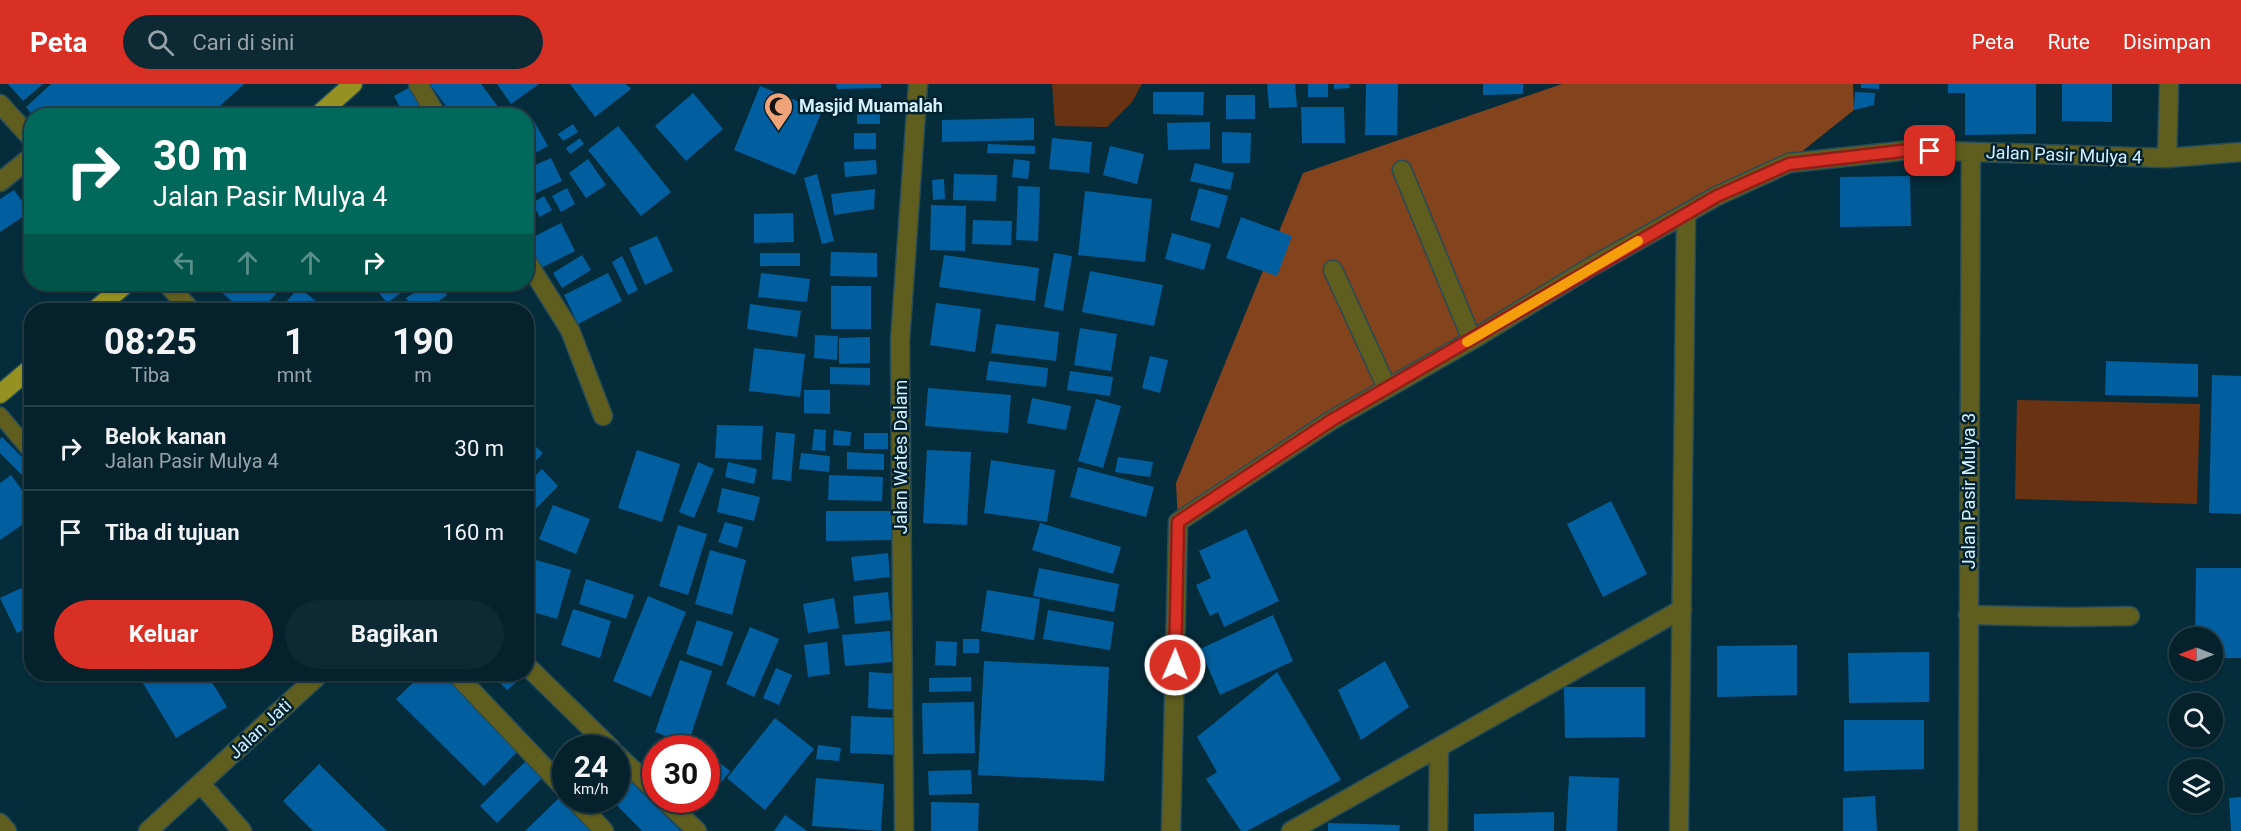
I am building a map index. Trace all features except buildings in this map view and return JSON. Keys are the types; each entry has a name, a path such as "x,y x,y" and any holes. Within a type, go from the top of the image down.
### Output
{"main road":[{"path":"326,108 353,84"},
{"path":"103,303 118,291"},
{"path":"0,394 24,374"}],"street":[{"path":"418,84 432,108"},
{"path":"2167,158 2169,84"},
{"name":"Jalan Wates Dalam","path":"904,831 900,341 923,85"},
{"path":"0,104 24,130"},
{"name":"Jalan Pasir Mulya 4","path":"1171,831 1178,522 1323,426 1472,340 1591,267 1717,196 1789,164 1910,150 2167,158 2241,152"},
{"name":"Jalan Pasir Mulya 3","path":"1968,831 1971,152"},
{"path":"0,182 24,162"},
{"path":"1402,170 1472,340"},
{"path":"1679,831 1686,214"},
{"path":"1333,270 1387,388"},
{"path":"534,273 570,330 603,416"},
{"path":"173,291 185,303"},
{"path":"1290,831 1682,609"},
{"path":"1968,615 2130,616"},
{"path":"534,673 598,735"},
{"name":"Jalan Jati","path":"148,831 312,681"},
{"path":"463,681 552,775"},
{"path":"1438,748 1438,831"},
{"path":"630,767 642,778"},
{"path":"201,784 242,831"},
{"path":"587,813 604,831"},
{"path":"678,813 697,831"},
{"path":"0,823 7,831"}],"lane":[{"path":"0,415 24,444"}],"shaded area":[{"path":"1052,84 1142,84 1132,102 1107,127 1055,126"},
{"path":"1562,84 1853,84 1854,110 1785,165 1717,196 1178,522 1176,483 1303,173"},
{"path":"2017,400 2200,404 2197,504 2015,499"}],"slow traffic":[{"path":"1467,342 1638,241"}],"place":[{"name":"Masjid Muamalah","path":"778,132"}],"route":[{"path":"1175,665 1178,522 1332,420 1472,340 1591,267 1717,196 1789,164 1910,150 1930,151"}]}
